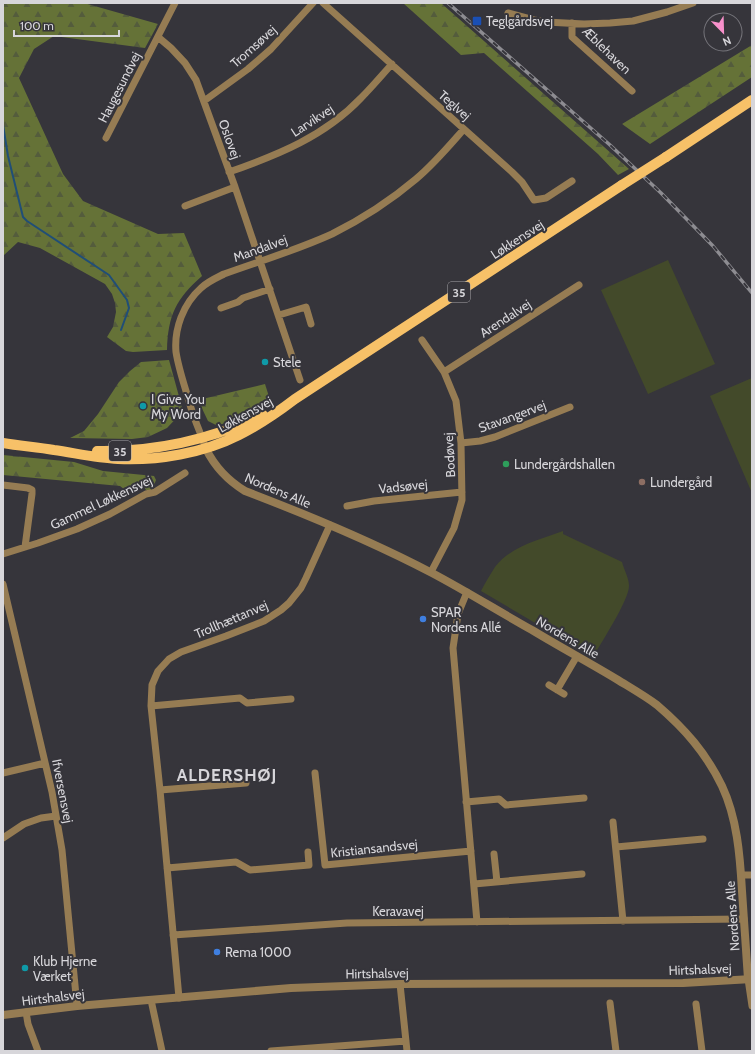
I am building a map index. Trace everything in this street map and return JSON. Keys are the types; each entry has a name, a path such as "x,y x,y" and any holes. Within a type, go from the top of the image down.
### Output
{"main road":[{"name":"Løkkensvej","path":"206,449 238,436 275,414 295,399 752,100"},
{"name":"Løkkensvej","path":"202,438 250,421 295,399"},
{"name":"35","path":"54,450 133,450 161,447 202,438"},
{"name":"35","path":"3,444 117,459 158,457 184,454 206,449"}],"street":[{"name":"Haugesundvej","path":"106,138 175,3"},
{"name":"Tromsøvej","path":"204,100 248,69 271,49 313,3"},
{"name":"Teglvej","path":"323,3 512,172 522,182 534,200 546,198 572,181"},
{"path":"508,13 534,20 572,24 610,23 633,21 693,3"},
{"name":"Æblehaven","path":"572,24 572,36 632,91"},
{"name":"Oslovej","path":"158,37 186,63 196,80 230,172 300,380"},
{"name":"Larvikvej","path":"230,172 274,156 320,132 361,99 392,64"},
{"name":"Mandalvej","path":"206,449 191,410 176,352 176,338 179,324 191,299 200,288 211,280 308,244 331,234 376,209 417,178 436,161 464,129"},
{"path":"185,206 235,188"},
{"name":"Arendalvej","path":"444,372 579,285"},
{"path":"221,308 270,288"},
{"path":"279,315 306,307 311,324"},
{"name":"Bodøvej","path":"422,340 444,372 456,401 461,443 462,500 454,528 431,572"},
{"name":"Stavangervej","path":"461,443 480,441 495,437 570,407"},
{"name":"Nordens Alle","path":"206,449 222,473 236,486 330,525 431,572 597,667 656,704 690,736 706,757 722,786 731,809 738,841 750,979"},
{"name":"Gammel Løkkensvej","path":"3,554 38,544 110,514 146,494 155,492 185,473"},
{"name":"Gammel Løkkensvej","path":"3,485 28,488 32,490 25,547"},
{"name":"Vadsøvej","path":"347,506 374,501 462,492"},
{"name":"Trollhættanvej","path":"179,998 152,706 152,685 158,671 169,659 181,652 264,621 289,603 301,588 330,525"},
{"name":"Ifversensvej","path":"3,584 52,792 62,850 77,1006"},
{"path":"467,592 458,614 453,648 477,922"},
{"path":"557,690 576,656"},
{"path":"550,685 564,694"},
{"path":"152,706 240,698 247,703 291,699"},
{"path":"3,773 45,763"},
{"name":"Kristiansandsvej","path":"315,773 324,865 471,851"},
{"path":"160,790 246,783"},
{"path":"466,802 499,799 506,805 584,798"},
{"path":"3,838 24,824 41,818 56,816"},
{"path":"613,822 623,921"},
{"path":"616,847 703,839"},
{"path":"167,868 236,862 250,870 309,864 308,852"},
{"path":"494,854 497,882"},
{"path":"474,884 582,874"},
{"path":"741,875 752,875"},
{"name":"Keravavej","path":"173,935 347,923 744,919"},
{"path":"750,979 752,1006"},
{"name":"Hirtshalsvej","path":"3,1015 77,1006 290,988 400,984 682,983 750,979"},
{"path":"400,984 407,1051"},
{"path":"150,1000 162,1051"},
{"path":"610,1003 616,1051"},
{"path":"696,1004 702,1051"},
{"path":"26,1012 28,1024 38,1051"},
{"path":"271,1051 362,1048 406,1041"}],"green space":[{"path":"3,3 84,3 158,24 145,48 54,36 34,49 19,78 63,174 83,201 158,234 184,233 202,276 186,292 175,308 169,327 167,350 126,351 107,337 113,327 116,312 112,294 105,284 40,248 18,242 3,256"},
{"path":"403,3 441,3 629,169 618,175 598,154 484,53 461,55"},
{"path":"752,45 752,77 650,144 622,124 740,52 743,52 743,50"},
{"path":"668,260 715,364 648,394 601,290"},
{"path":"169,360 183,411 167,428 148,437 132,439 70,438 84,431 98,414 119,382 141,362"},
{"path":"752,378 752,493 710,396"},
{"path":"265,384 271,403 228,423 216,425 208,421 198,400"},
{"path":"3,455 74,462 103,471 154,476 156,480 152,490 146,490 141,481 135,484 136,489 129,493 120,486 3,475"},
{"path":"563,531 563,534 622,562 628,580 628,592 624,601 614,622 593,657 481,591 495,567 509,554 526,544"}],"waterway":[{"path":"3,125 8,156 23,217 109,275 127,300 129,308 121,330"}],"railway":[{"path":"448,3 610,145 661,193 713,246 752,293"}],"place":[{"name":"Teglgårdsvej","path":"477,21"},
{"name":"Stele","path":"265,362"},
{"name":"I Give You My Word","path":"143,406"},
{"name":"Lundergårdshallen","path":"506,464"},
{"name":"Lundergård","path":"642,482"},
{"name":"SPAR Nordens Allé","path":"423,619"},
{"name":"Rema 1000","path":"217,952"},
{"name":"Klub Hjerne Værket","path":"25,968"}],"district":[{"name":"ALDERSHØJ","path":"227,775"}]}
